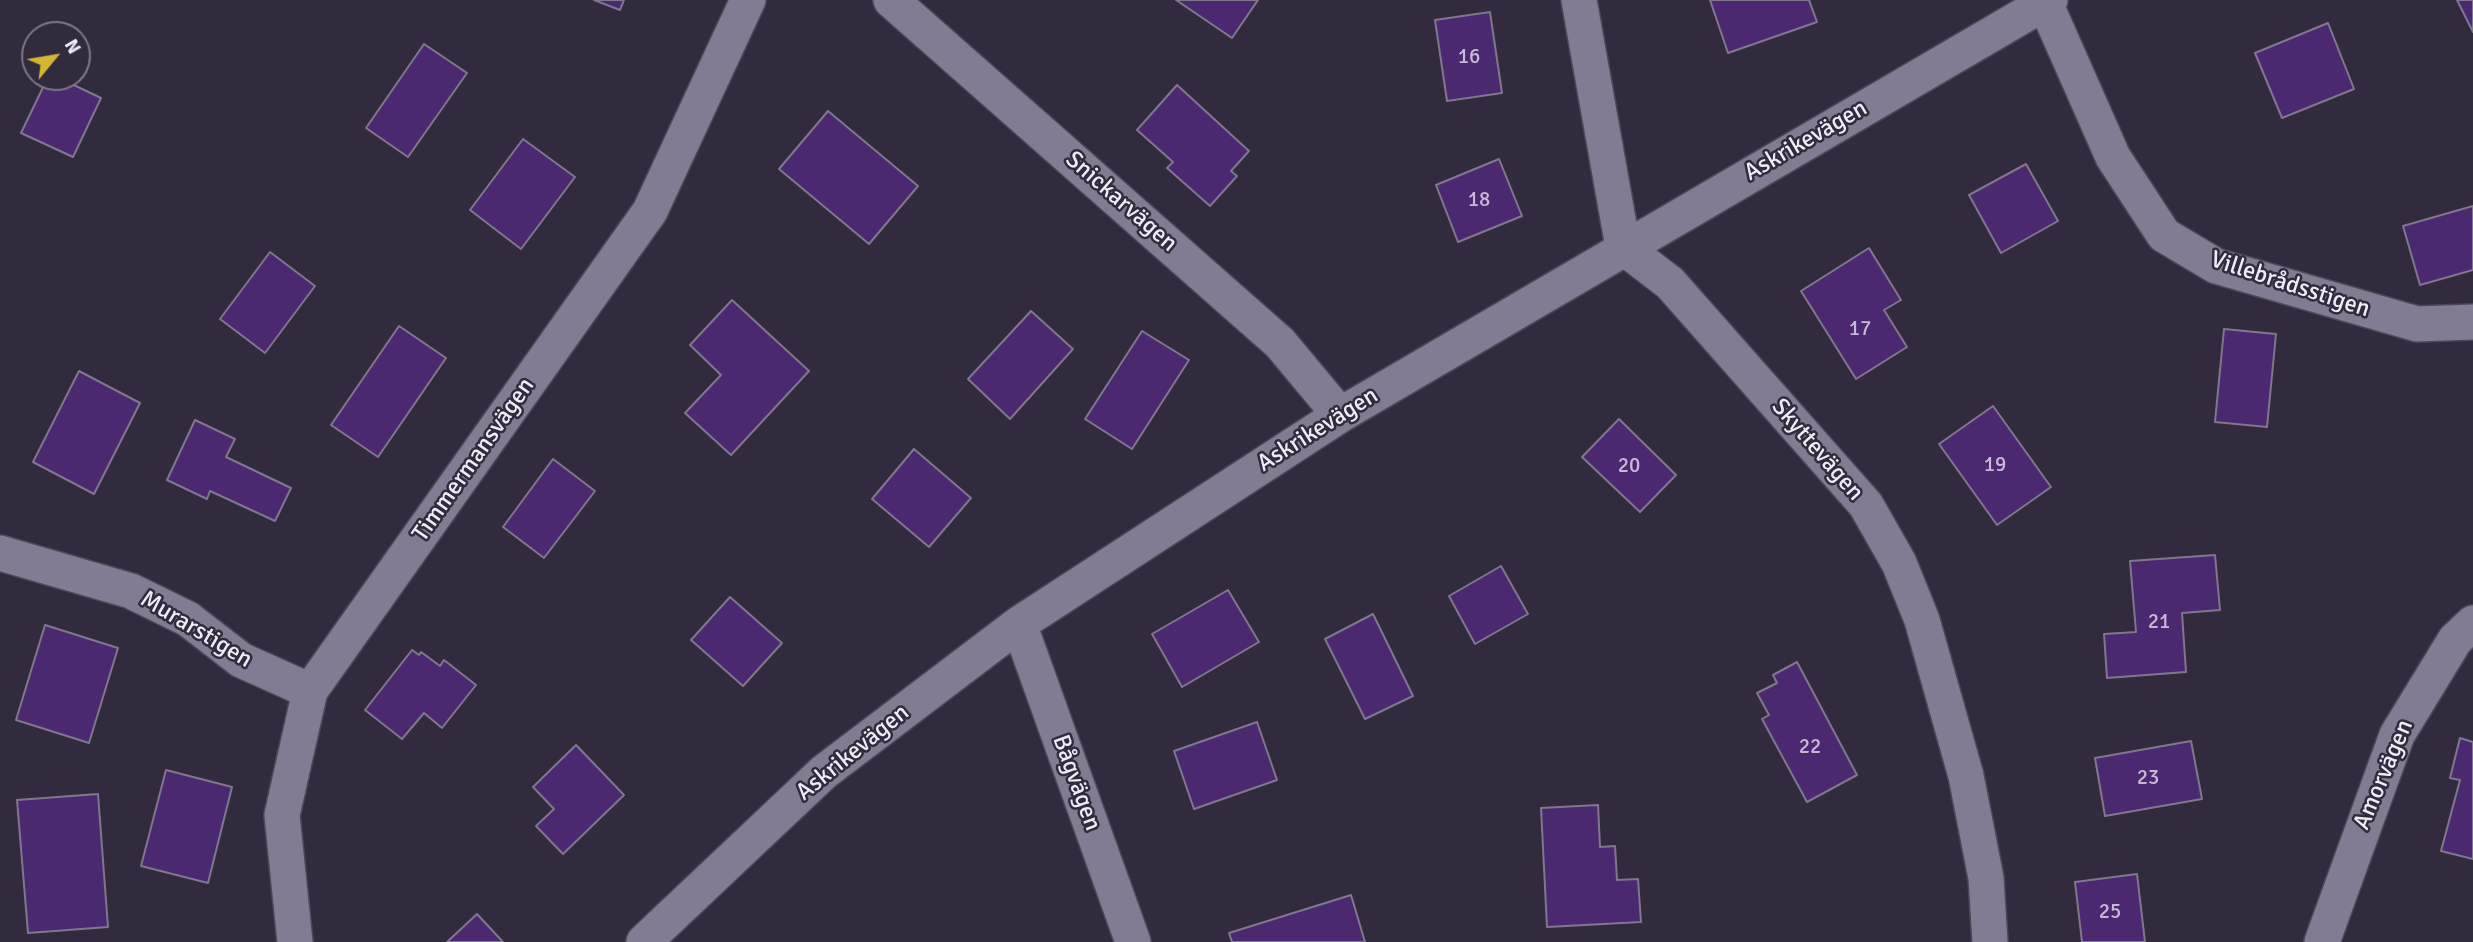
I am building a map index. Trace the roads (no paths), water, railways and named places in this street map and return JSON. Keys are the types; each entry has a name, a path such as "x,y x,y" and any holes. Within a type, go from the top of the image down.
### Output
{"street":[{"name":"Timmermansvägen","path":"295,942 282,815 310,691 650,211 748,0"},
{"name":"Snickarvägen","path":"891,0 1280,343 1340,415"},
{"path":"1578,0 1591,84 1623,247"},
{"name":"Askrikevägen","path":"644,942 824,772 1019,624 1340,415 2047,1"},
{"name":"Villebrådsstigen","path":"2047,1 2113,157 2164,235 2216,266 2417,324 2473,323"},
{"name":"Skyttevägen","path":"1623,247 1670,283 1866,505 1899,563 1922,620 1966,776 1986,878 1990,942"},
{"name":"Murarstigen","path":"0,553 131,591 188,619 241,660 310,691"},
{"name":"Amorvägen","path":"2322,942 2397,735 2455,640 2473,623"},
{"name":"Bågvägen","path":"1019,624 1133,942"}]}
